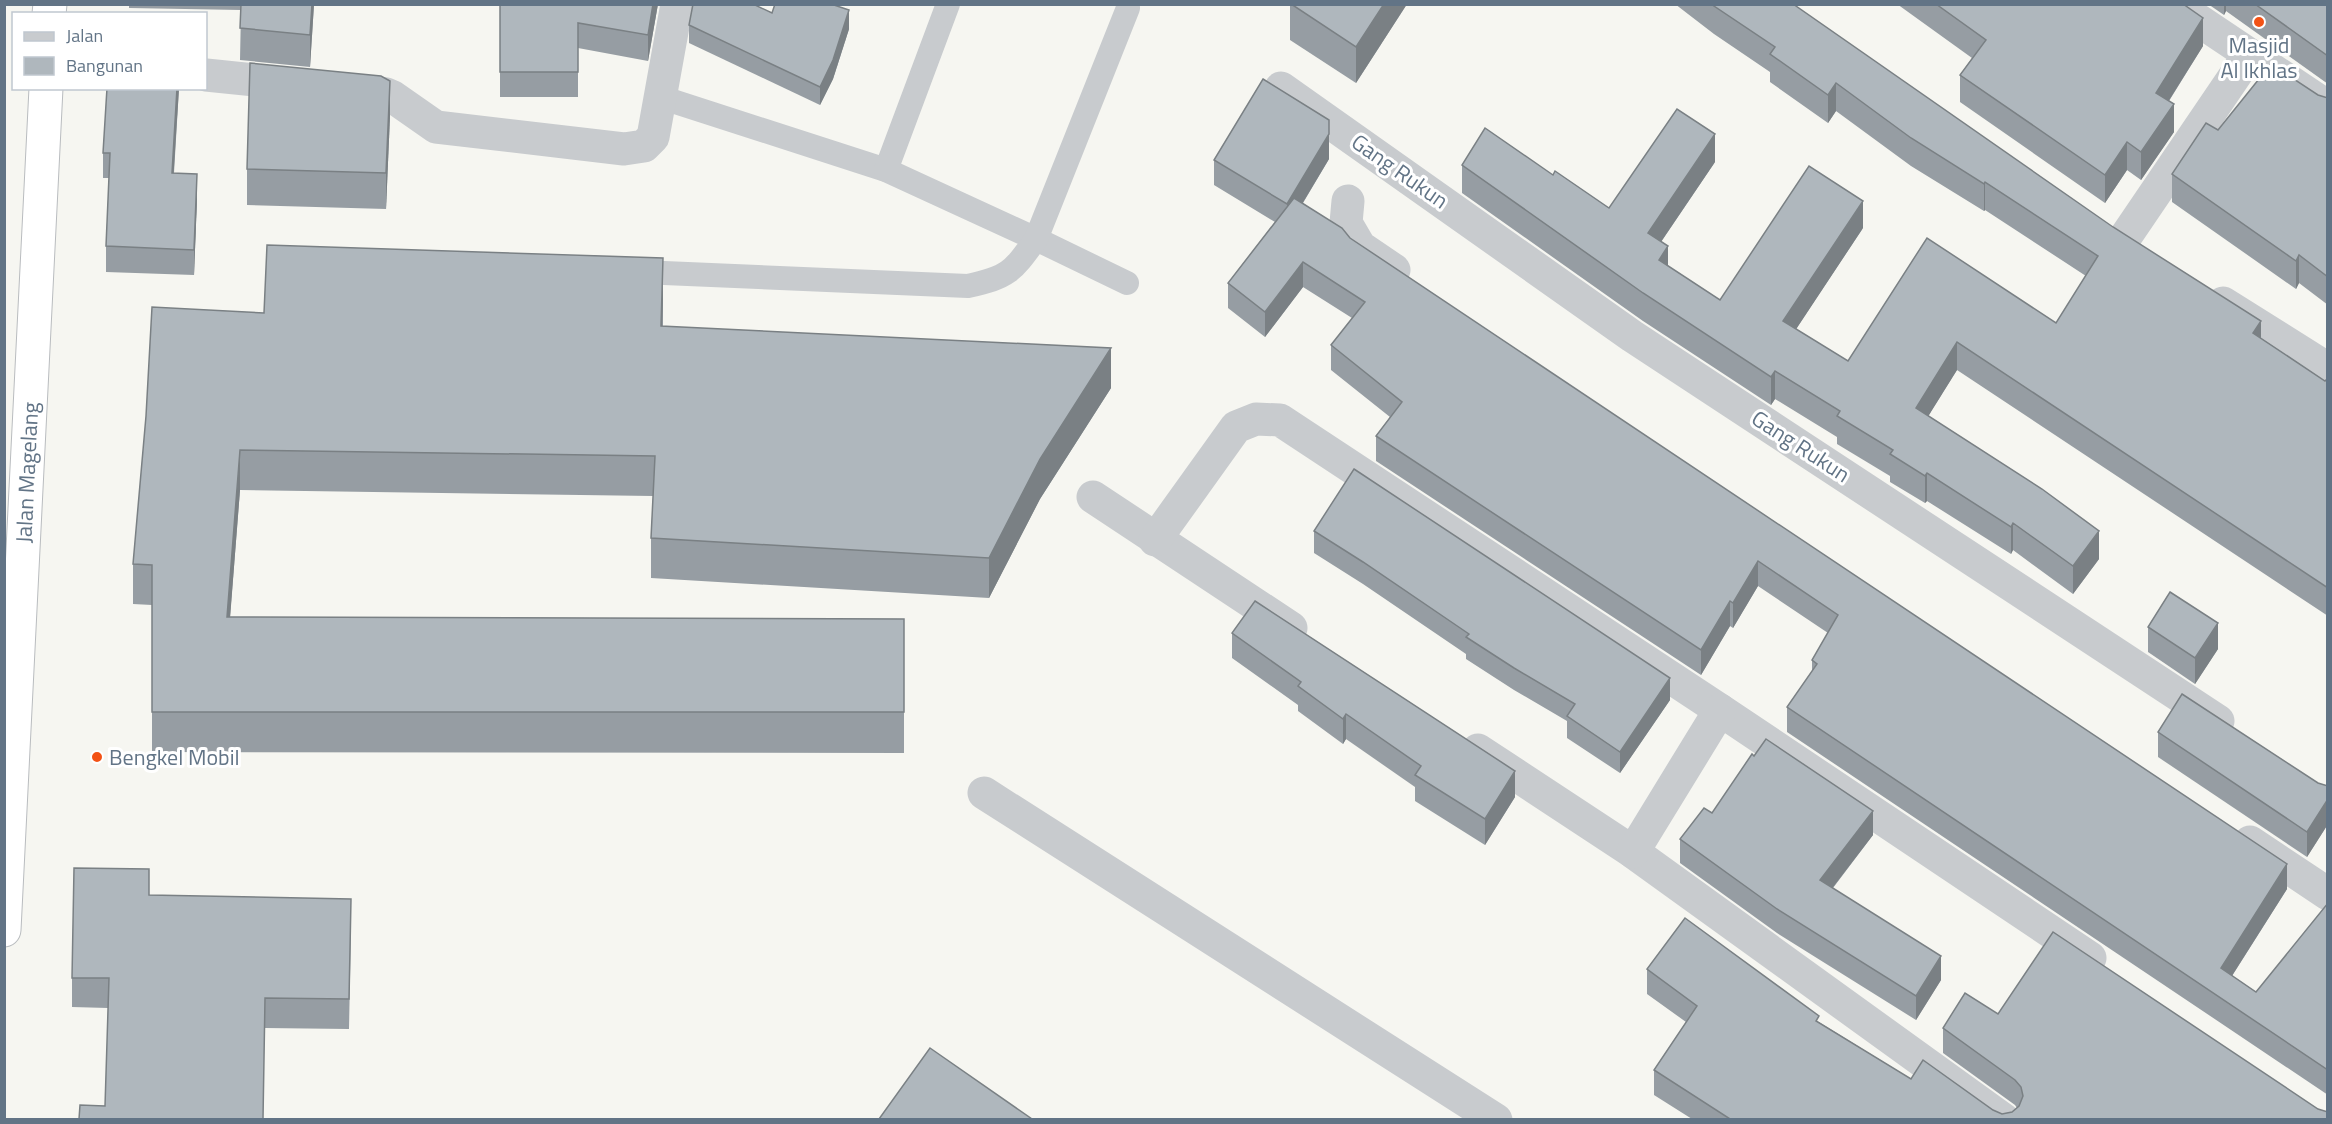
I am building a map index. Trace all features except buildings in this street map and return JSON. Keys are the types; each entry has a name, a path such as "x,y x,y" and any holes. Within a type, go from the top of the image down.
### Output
{"highway":[{"name":"Jalan Magelang","path":"4,930 46,90"}],"street":[{"path":"207,75 386,94 401,101 436,127 624,149 644,146 653,137 677,4"},
{"path":"2174,4 2328,107"},
{"path":"2153,258 2114,233 2249,55"},
{"name":"Gang Rukun","path":"1281,88 1632,336 2238,734"},
{"path":"1348,201 1346,223 1360,247 1419,287"},
{"path":"2201,289 2328,369"},
{"path":"1155,540 1236,427 1256,419 1280,420 2119,977"},
{"path":"1093,497 1315,644"},
{"path":"1633,852 1720,710"},
{"path":"1454,735 1633,852 2004,1119"},
{"path":"984,793 1496,1119"},
{"path":"2229,828 2328,894"}],"lane":[{"path":"886,170 948,4"},
{"path":"664,273 968,286 996,280 1016,266 1036,238 1128,8"},
{"path":"660,97 886,170 1036,238 1127,284"}],"place":[{"name":"Masjid Al Ikhlas","path":"2259,22"},
{"name":"Bengkel Mobil","path":"97,757"}]}
